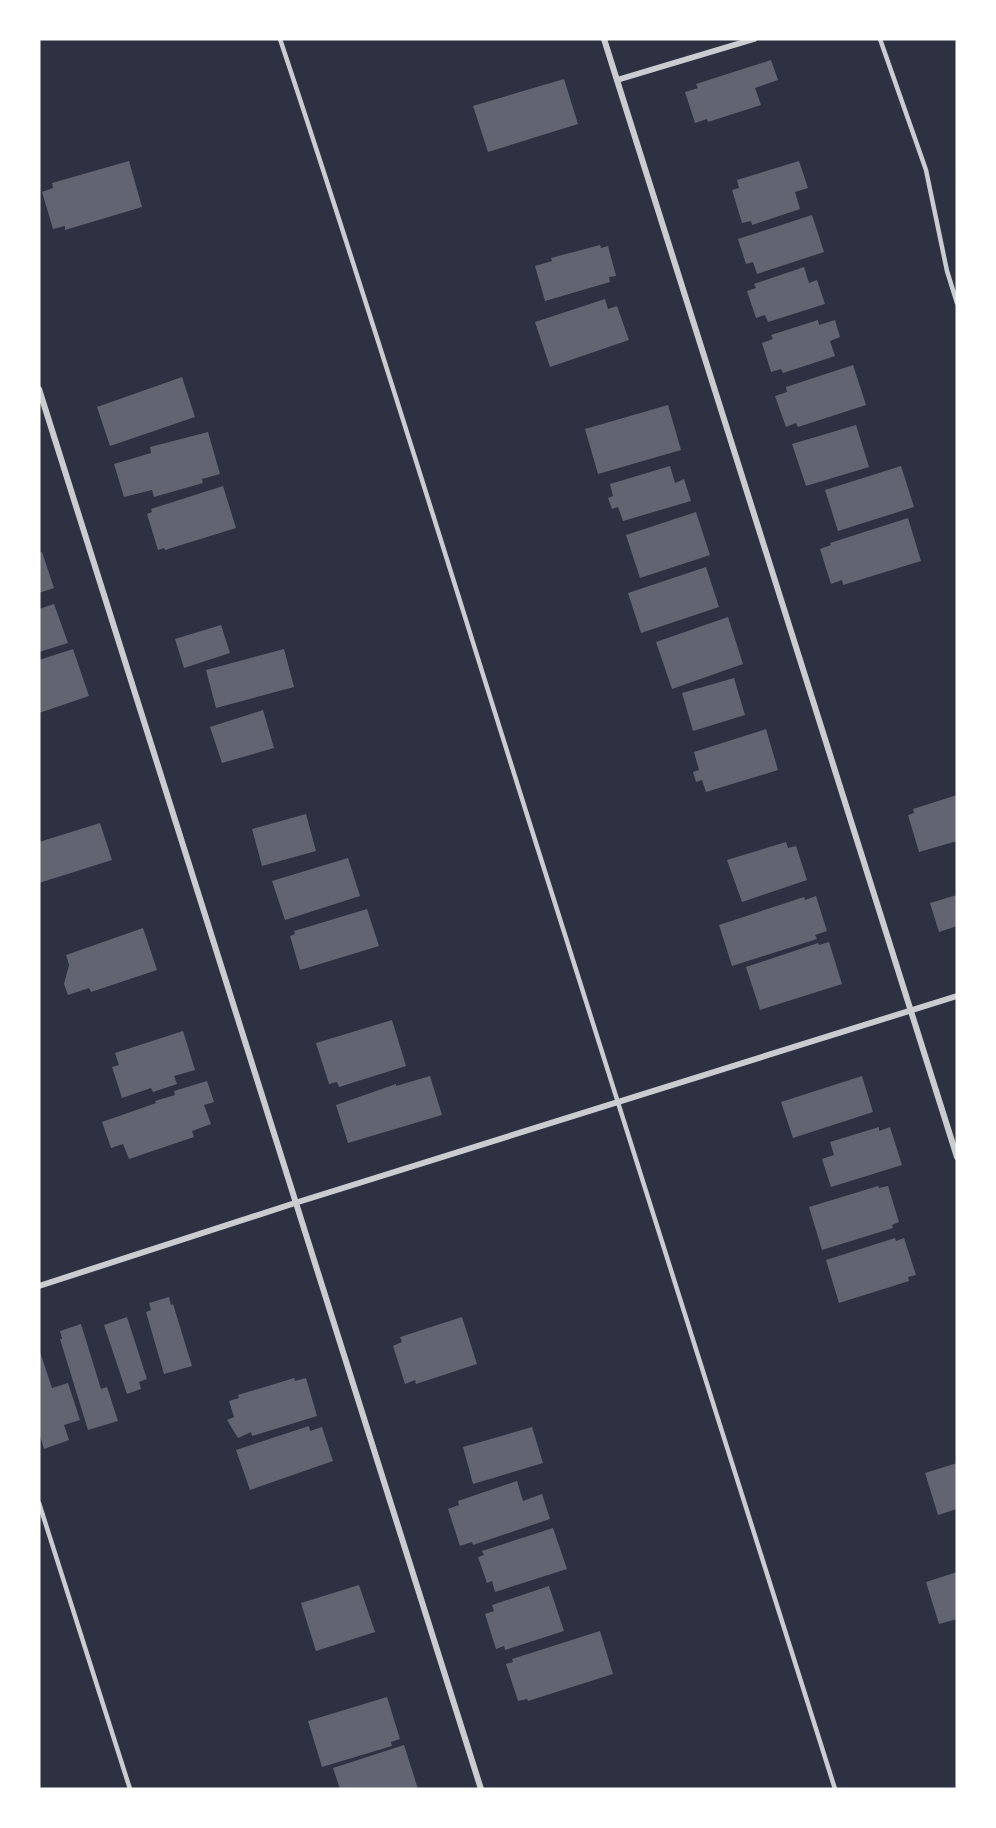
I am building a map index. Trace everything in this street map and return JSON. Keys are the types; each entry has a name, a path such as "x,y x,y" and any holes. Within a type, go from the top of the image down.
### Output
{"street":[{"path":"604,39 957,1157"},
{"path":"617,80 754,39"},
{"path":"39,389 481,1789"},
{"path":"39,1286 295,1203 957,996"}],"lane":[{"path":"280,39 333,197 835,1789"},
{"path":"880,39 926,170 947,271 957,303"},
{"path":"39,1503 130,1789"}],"building":[{"path":"771,60 778,80 755,88 761,105 708,122 707,119 695,123 685,92 698,88 696,84"},
{"path":"564,79 578,124 488,152 473,106"},
{"path":"129,161 142,207 65,230 65,226 53,229 42,192 53,188 52,183"},
{"path":"799,161 808,188 795,192 800,209 752,225 751,221 742,223 732,190 739,188 737,180"},
{"path":"812,215 824,252 757,274 753,262 746,264 738,239"},
{"path":"600,245 601,248 608,246 616,276 609,277 610,282 545,301 535,266 552,261 551,258"},
{"path":"804,267 809,283 817,280 825,304 768,322 765,315 756,318 747,291 756,288 754,284"},
{"path":"605,299 608,309 617,306 629,340 550,367 535,322"},
{"path":"818,320 819,325 835,320 840,337 830,341 835,356 783,373 781,369 771,372 762,343 773,339 771,335"},
{"path":"853,365 866,405 798,427 796,423 786,427 775,396 787,392 786,387"},
{"path":"182,377 195,417 110,446 97,407"},
{"path":"668,405 681,450 598,474 585,429"},
{"path":"856,425 869,467 806,486 792,444"},
{"path":"208,432 220,474 202,479 203,483 154,497 152,490 124,497 114,464 151,453 150,447"},
{"path":"670,466 675,483 684,479 691,501 623,521 618,507 612,509 608,498 613,496 610,484"},
{"path":"901,466 914,507 838,531 825,490"},
{"path":"223,486 236,528 165,550 164,548 158,550 147,514 152,512 151,509"},
{"path":"696,512 710,555 640,578 626,535"},
{"path":"908,518 921,561 843,585 842,580 831,584 820,549 831,545 830,543"},
{"path":"42,552 54,588 39,593 39,553"},
{"path":"706,567 719,607 641,633 628,593"},
{"path":"54,604 68,643 39,652 39,609"},
{"path":"728,617 743,664 672,689 656,642"},
{"path":"221,625 230,653 184,668 175,639"},
{"path":"73,649 89,696 39,713 39,660"},
{"path":"284,649 294,687 216,708 206,670"},
{"path":"734,678 745,715 693,731 682,693"},
{"path":"263,710 274,748 222,763 210,727"},
{"path":"766,729 778,770 706,792 702,780 696,782 693,772 699,770 694,752"},
{"path":"957,795 957,841 919,852 908,815 914,813 913,809"},
{"path":"306,814 316,851 262,866 252,829"},
{"path":"100,823 112,860 39,883 39,842"},
{"path":"786,842 788,848 796,846 807,880 742,902 727,860"},
{"path":"348,858 360,896 285,920 272,881"},
{"path":"957,895 957,926 939,932 930,903"},
{"path":"816,896 827,931 815,935 817,939 732,966 719,925 804,897 805,900"},
{"path":"367,909 379,946 300,970 290,936 295,934 294,931"},
{"path":"143,928 157,970 91,992 89,988 68,995 64,984 69,965 66,955"},
{"path":"829,942 842,984 760,1010 746,967 818,943 819,945"},
{"path":"392,1020 406,1066 339,1087 337,1082 329,1084 316,1043"},
{"path":"183,1031 195,1070 174,1076 177,1084 153,1092 151,1088 122,1098 112,1067 119,1065 115,1053"},
{"path":"430,1076 442,1115 348,1143 336,1105 396,1084 396,1086"},
{"path":"862,1076 873,1112 793,1138 781,1102"},
{"path":"207,1081 214,1102 204,1105 211,1124 192,1131 194,1137 129,1159 123,1144 111,1148 102,1122 175,1095 174,1091"},
{"path":"879,1127 879,1131 890,1127 902,1165 831,1187 822,1159 834,1155 830,1142"},
{"path":"878,1186 879,1188 888,1186 899,1222 892,1225 893,1228 822,1250 809,1207"},
{"path":"895,1238 896,1241 904,1238 916,1275 908,1277 909,1281 839,1303 826,1260"},
{"path":"169,1297 192,1366 164,1374 146,1312 151,1310 149,1303"},
{"path":"127,1317 147,1379 139,1382 141,1389 127,1394 104,1325"},
{"path":"462,1317 477,1364 416,1384 415,1380 405,1384 393,1346 402,1342 400,1337"},
{"path":"81,1324 101,1389 107,1387 118,1421 88,1430 60,1339 62,1339 60,1331"},
{"path":"39,1349 52,1388 68,1383 80,1420 64,1425 69,1440 44,1449 39,1432"},
{"path":"294,1378 295,1381 306,1378 317,1416 252,1436 251,1432 238,1438 227,1420 234,1417 229,1401 239,1398 238,1395"},
{"path":"309,1426 310,1431 322,1427 333,1461 250,1490 236,1450"},
{"path":"532,1427 543,1463 473,1484 463,1447"},
{"path":"957,1463 957,1509 938,1515 925,1473"},
{"path":"517,1481 523,1501 542,1494 550,1519 473,1545 472,1542 460,1546 448,1509 459,1505 458,1501"},
{"path":"553,1528 567,1569 495,1592 492,1581 487,1583 478,1557 484,1555 482,1551"},
{"path":"957,1572 957,1619 939,1624 926,1582"},
{"path":"359,1585 375,1632 316,1651 301,1603"},
{"path":"549,1586 564,1631 505,1650 504,1646 496,1649 485,1614 494,1611 492,1605"},
{"path":"600,1631 613,1674 528,1701 527,1699 518,1701 506,1664 513,1662 512,1659"},
{"path":"387,1697 400,1739 391,1742 392,1746 322,1767 308,1721"},
{"path":"404,1745 418,1789 340,1789 333,1768"}]}
